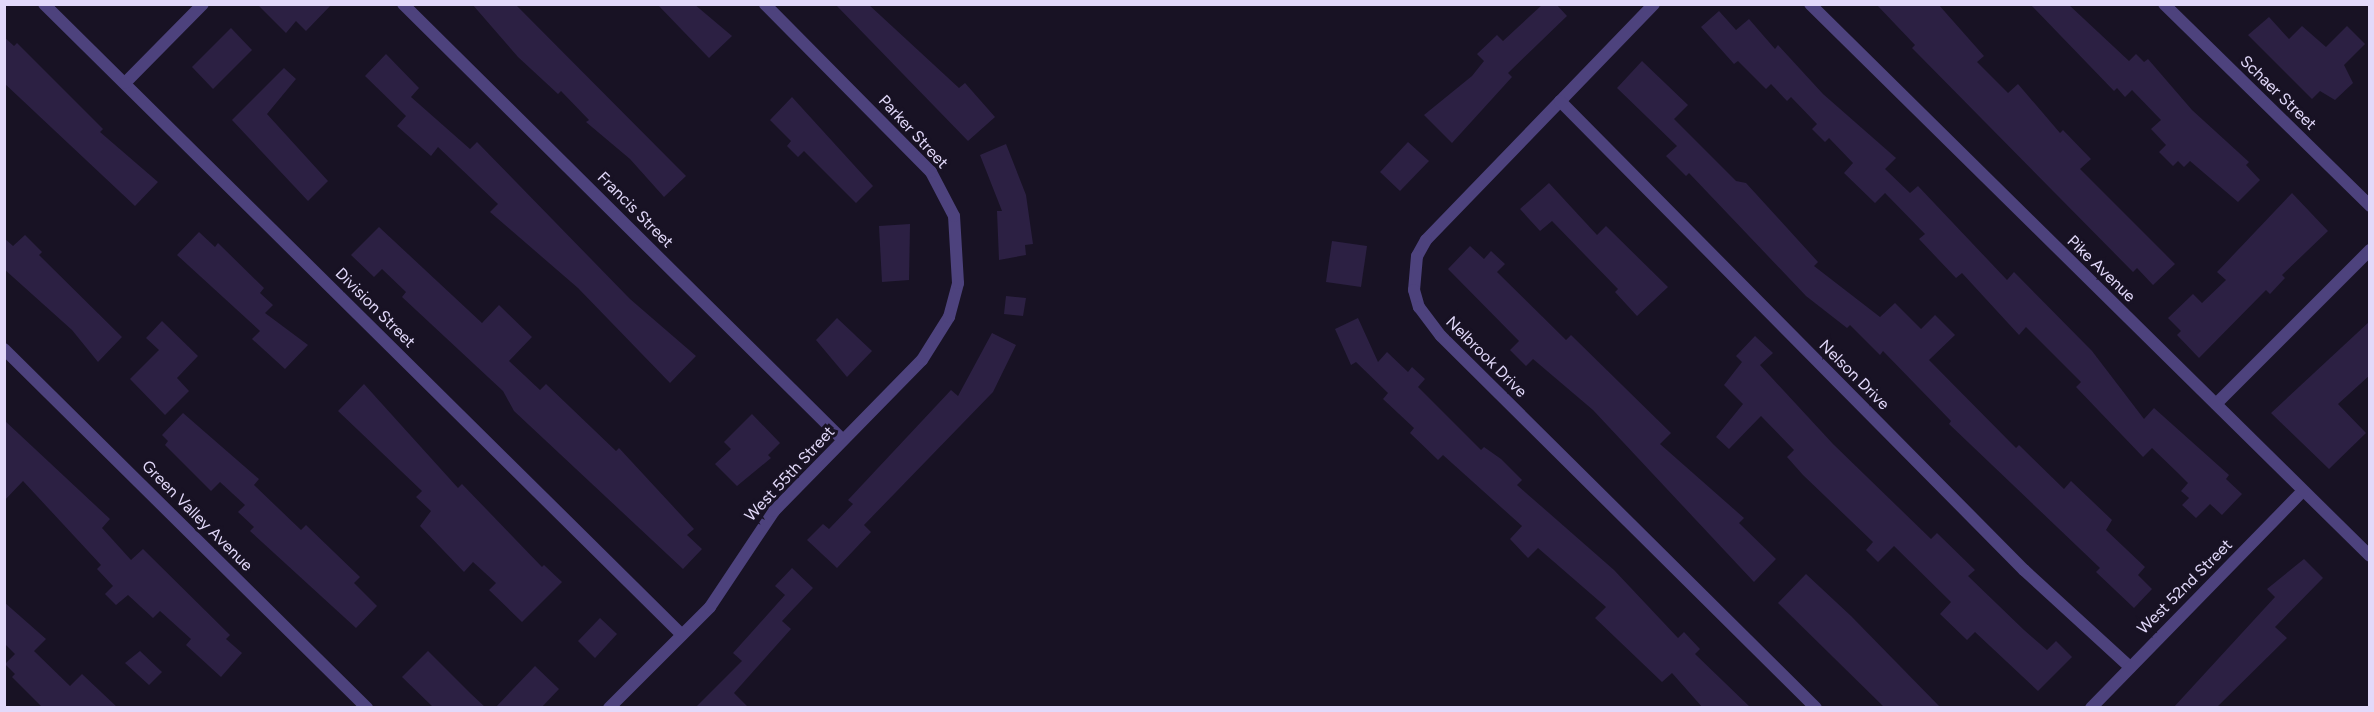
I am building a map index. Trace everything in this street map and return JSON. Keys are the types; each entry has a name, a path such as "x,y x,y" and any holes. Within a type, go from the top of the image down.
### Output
{"street":[{"name":"Division Street","path":"44,4 682,635"},
{"path":"124,83 203,4"},
{"name":"Francis Street","path":"403,4 843,440"},
{"name":"Parker Street","path":"765,4 916,155 946,197 960,264 949,317"},
{"name":"Nelbrook Drive","path":"1654,4 1426,240 1413,277 1419,307 1441,336 1816,708"},
{"name":"Pike Avenue","path":"1810,4 2370,556"},
{"name":"Schaer Street","path":"2164,4 2370,206"},
{"name":"Nelson Drive","path":"1560,101 2024,570 2130,667"},
{"path":"2216,404 2370,250"},
{"name":"West 55th Street","path":"609,708 682,635 723,589 763,524 922,360 949,317"},
{"name":"Green Valley Avenue","path":"4,349 367,708"},
{"name":"West 52nd Street","path":"2091,708 2303,491"}],"building":[{"path":"257,4 332,4 306,31 296,21 286,33"},
{"path":"472,4 515,4 686,176 664,197 630,159 586,122 589,120 561,91 558,94 518,57"},
{"path":"657,4 694,4 732,36 709,58"},
{"path":"835,4 868,4 959,88 965,83 995,117 968,141"},
{"path":"1543,4 1556,4 1567,16 1508,73 1512,77 1452,143 1424,115 1472,76 1484,61 1477,54 1497,35 1503,41"},
{"path":"1876,4 1938,4 1984,56 1977,62 2008,93 2018,84 2060,133 2063,130 2091,159 2080,169 2175,264 2153,285 2137,268 2133,272 1912,48 1915,45"},
{"path":"2030,4 2068,4 2129,61 2136,54 2144,62 2148,59 2192,110 2249,162 2246,165 2260,180 2238,202 2190,161 2184,167 2178,161 2173,166 2159,152 2166,145 2151,129 2161,120 2132,90 2125,97 2117,88 2114,91"},
{"path":"1719,11 1736,30 1749,19 1775,49 1778,45 1823,94 1896,158 1885,169 1910,193 1918,186 2007,280 2014,272 2092,351 2144,419 2154,408 2229,475 2226,479 2242,494 2222,515 2210,504 2196,518 2182,505 2189,498 2181,491 2188,483 2179,474 2152,448 2143,457 2076,387 2081,382 2026,327 2019,335 1962,273 1956,278 1919,239 1925,234 1885,193 1875,203 1844,173 1853,163 1829,138 1825,142 1812,129 1817,124 1791,97 1787,101 1771,84 1766,89 1738,61 1734,64 1701,27"},
{"path":"2269,17 2289,39 2302,26 2326,47 2347,26 2365,44 2344,65 2353,83 2335,100 2320,91 2312,99 2248,35"},
{"path":"231,28 252,50 213,89 192,67"},
{"path":"4,37 14,46 17,43 103,129 100,132 158,182 135,206 4,83"},
{"path":"386,54 419,88 411,97 470,149 477,142 630,299 696,356 670,383 578,288 490,212 498,204 438,147 431,156 397,126 406,116 365,76"},
{"path":"1642,61 1688,105 1674,119 1736,181 1746,183 1818,262 1814,266 1880,317 1895,303 1921,329 1935,315 1955,335 1929,360 2016,448 2019,445 2064,489 2071,481 2112,520 2106,530 2145,567 2138,575 2152,589 2134,608 2096,572 2100,568 1949,424 1951,421 1883,351 1880,355 1850,325 1847,328 1806,296 1689,173 1686,176 1666,156 1677,146 1617,88"},
{"path":"284,68 296,79 267,114 328,181 308,201 232,120"},
{"path":"792,97 873,186 856,203 804,151 798,157 787,146 791,141 770,120"},
{"path":"1408,142 1429,161 1400,191 1380,172"},
{"path":"1006,144 1026,195 1033,244 1025,245 1026,255 999,260 997,211 1002,211 980,155"},
{"path":"1549,183 1597,235 1606,226 1668,287 1637,316 1615,292 1618,289 1552,221 1540,231 1520,209"},
{"path":"2292,193 2328,231 2282,275 2285,278 2270,294 2266,290 2199,358 2177,335 2181,331 2168,318 2193,294 2202,303 2226,280 2217,272"},
{"path":"910,224 909,280 882,282 879,226"},
{"path":"379,227 482,323 499,305 532,337 509,361 540,390 546,384 616,451 619,448 694,529 687,535 702,549 683,569 514,411 503,391 402,297 406,292 382,269 374,277 351,255"},
{"path":"199,232 215,247 218,243 264,288 260,293 273,305 265,313 308,345 285,369 252,339 260,331 177,255"},
{"path":"25,235 42,252 39,255 122,337 98,362 72,330 4,269 4,238 13,246"},
{"path":"1332,241 1367,246 1361,287 1326,282"},
{"path":"1470,246 1484,259 1491,251 1505,264 1497,272 1566,340 1571,335 1671,433 1660,444 1744,518 1739,523 1776,559 1754,582 1593,410 1533,359 1526,366 1510,350 1519,341 1448,269"},
{"path":"1006,296 1026,298 1023,316 1004,314"},
{"path":"837,318 872,351 847,377 816,340"},
{"path":"1358,318 1378,362 1387,352 1408,372 1412,367 1425,379 1418,387 1481,450 1484,447 1501,459 1522,480 1517,485 1614,570 1678,638 1684,632 1700,649 1695,654 1751,708 1703,708 1672,673 1662,682 1595,618 1606,607 1538,548 1528,558 1510,539 1522,526 1443,455 1438,460 1410,433 1414,428 1383,399 1388,393 1356,362 1351,365 1335,329"},
{"path":"162,321 198,356 177,378 189,391 165,415 130,379 159,350 146,338"},
{"path":"2370,321 2370,375 2338,404 2366,433 2329,469 2271,413"},
{"path":"992,333 1016,345 993,392 864,525 871,532 837,568 807,540 823,524 829,529 853,504 848,500 951,390 958,396"},
{"path":"1755,336 1773,353 1760,365 1833,444 1931,539 1937,533 1975,570 1968,576 2024,630 2047,650 2056,641 2072,657 2038,691 1975,632 1967,640 1940,614 1951,602 1894,546 1878,562 1866,550 1873,542 1787,457 1794,450 1761,416 1729,449 1716,437 1743,404 1724,385 1742,362 1736,356"},
{"path":"364,384 458,488 462,484 542,567 544,565 562,582 522,622 489,590 496,583 473,562 464,572 420,526 431,511 416,497 422,491 338,411"},
{"path":"183,413 259,479 254,485 301,530 306,525 360,577 354,583 377,606 356,628 250,531 254,527 238,512 245,505 220,482 211,491 165,445 168,441 162,435"},
{"path":"752,414 780,443 768,455 771,458 737,486 715,464 731,449 724,442"},
{"path":"4,420 110,519 102,528 131,560 143,549 230,635 226,639 242,653 221,677 186,645 191,639 160,611 153,618 128,595 116,605 105,594 113,586 97,569 101,565 23,481 4,501"},
{"path":"2304,559 2323,578 2275,627 2287,638 2216,708 2173,708 2275,597 2267,589"},
{"path":"792,568 813,588 782,621 791,629 734,693 749,708 695,708 742,661 733,653 785,595 775,586"},
{"path":"1806,574 1851,616 1941,708 1885,708 1778,603"},
{"path":"4,602 46,639 34,651 70,686 82,674 118,708 43,708 12,677 15,674 5,664 15,654 4,643"},
{"path":"600,618 617,634 595,658 578,641"},
{"path":"140,651 162,672 149,685 125,663"},
{"path":"428,651 486,708 434,708 402,677"},
{"path":"535,666 559,689 541,708 495,708"}]}
